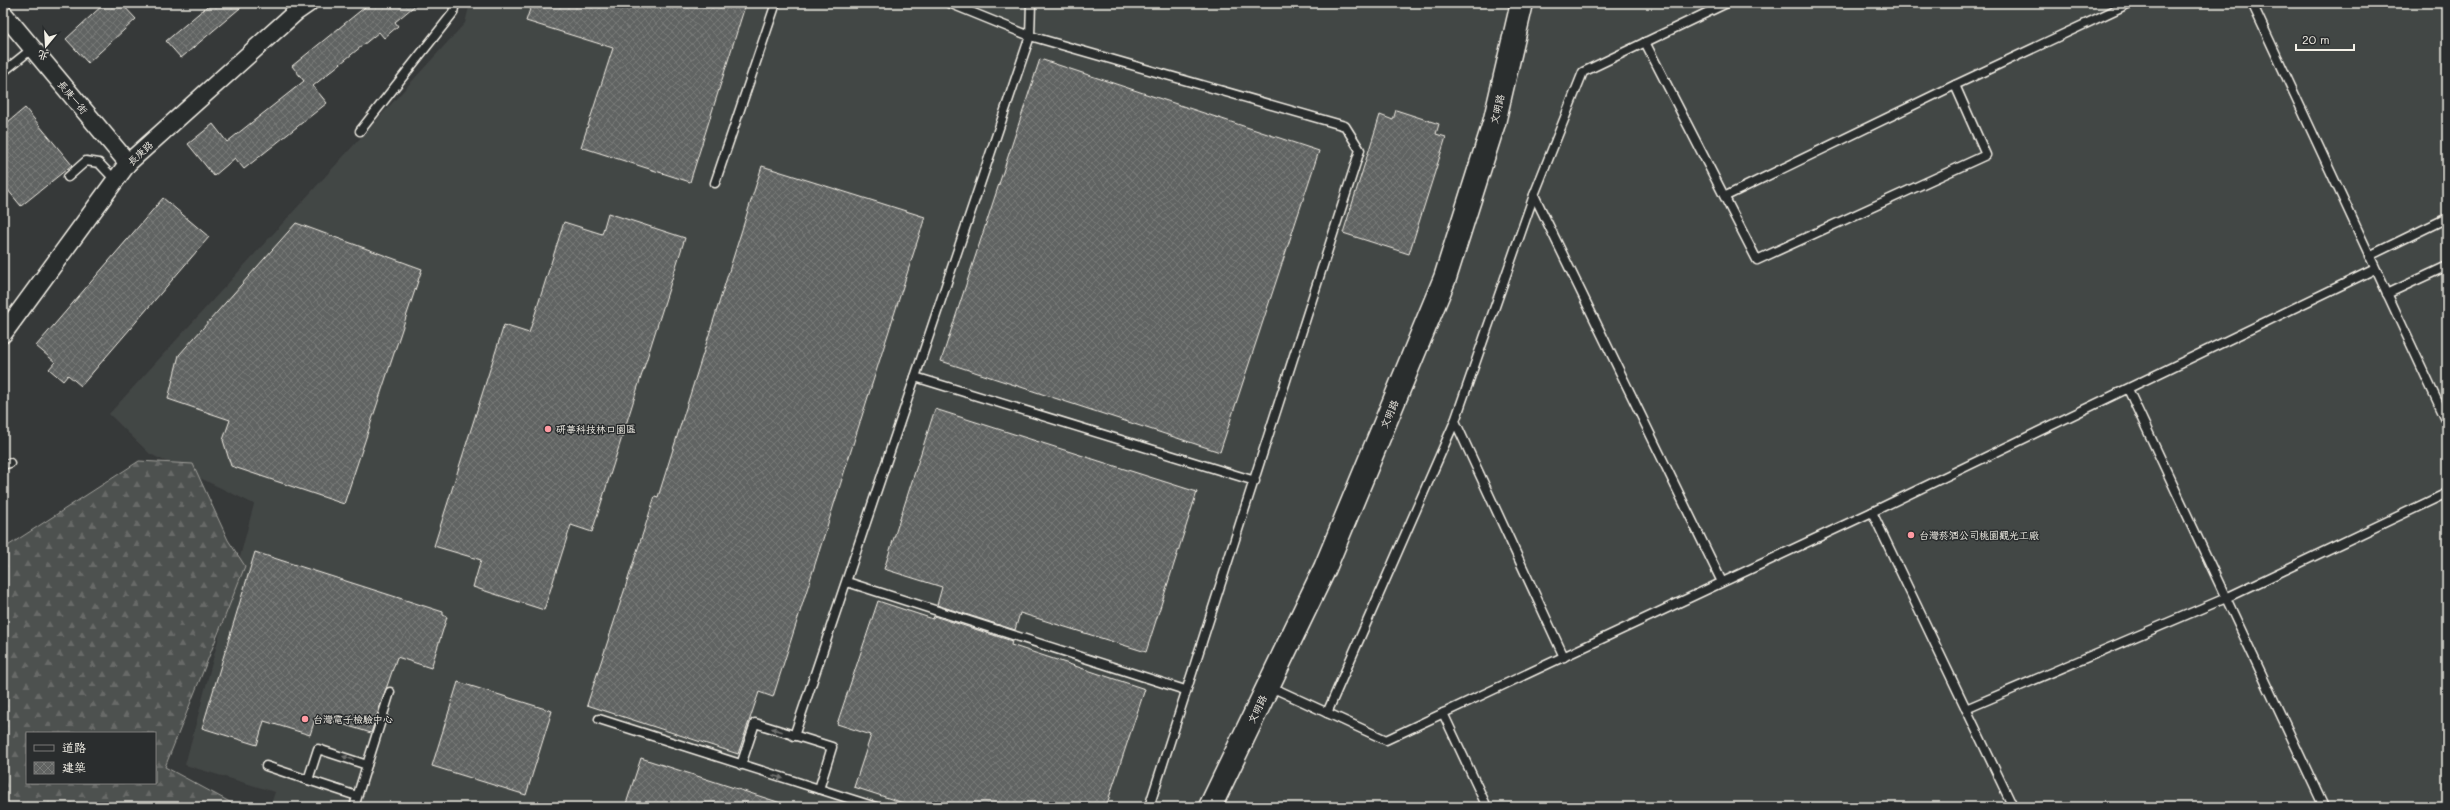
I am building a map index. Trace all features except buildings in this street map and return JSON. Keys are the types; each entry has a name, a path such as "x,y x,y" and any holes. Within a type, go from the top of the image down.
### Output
{"street":[{"name":"長庚路","path":"3,334 128,163 296,12 309,3"},
{"name":"文明路","path":"1210,807 1325,568 1445,278 1494,123 1522,3"},
{"name":"長庚一街","path":"3,13 128,163"}],"lane":[{"path":"360,131 453,13 455,3"},
{"path":"715,183 776,3"},
{"path":"949,3 1030,36 1345,126 1360,150 1255,482 1185,690 1149,807"},
{"path":"794,736 916,378 1030,36 1032,3"},
{"path":"1327,713 1455,421 1534,195 1583,72 1727,3"},
{"path":"1726,196 1955,85 2130,3"},
{"path":"2252,3 2447,422"},
{"path":"1645,42 1726,196 1757,260 1986,155 1955,85"},
{"path":"3,72 33,48"},
{"path":"68,177 86,161 99,163 115,180"},
{"path":"1534,195 1722,582"},
{"path":"2369,256 2447,218"},
{"path":"2387,294 2447,266"},
{"path":"1268,685 1386,740 1872,512 2375,269"},
{"path":"916,378 1255,482"},
{"path":"2128,389 2324,807"},
{"path":"1455,421 1564,657"},
{"path":"1966,709 2226,598 2447,493"},
{"path":"1872,512 2012,807"},
{"path":"847,582 1185,690"},
{"path":"354,807 390,692"},
{"path":"1444,714 1487,807"},
{"path":"599,719 876,807"},
{"path":"741,765 755,723 832,747 819,789"},
{"path":"308,780 318,749 367,765"},
{"path":"266,766 357,796"}],"shaded area":[{"path":"470,3 2447,3 2447,807 270,807 275,792 185,765 254,504 150,454 109,414 465,23"}],"green space":[{"path":"139,461 193,464 228,540 245,566 165,767 239,807 3,807 3,549"}],"place":[{"name":"研華科技林口園區","path":"548,429"},
{"name":"台灣菸酒公司桃園觀光工廠","path":"1911,535"},
{"name":"台灣電子檢驗中心","path":"305,719"}]}
